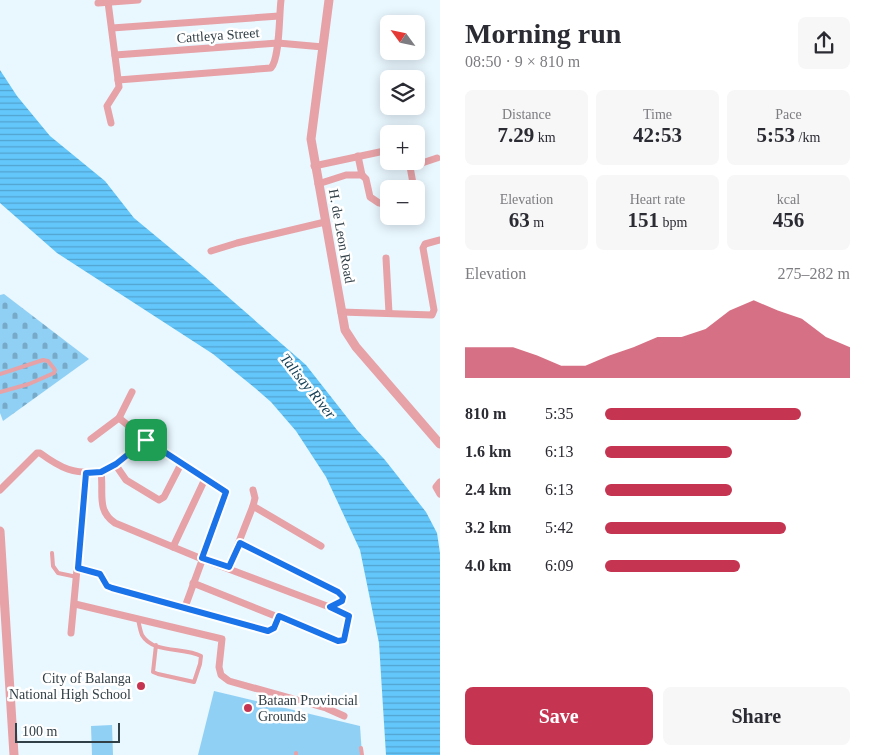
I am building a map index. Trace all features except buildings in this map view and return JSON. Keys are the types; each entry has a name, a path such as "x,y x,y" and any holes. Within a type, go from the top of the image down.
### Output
{"street":[{"path":"98,3 138,0"},
{"path":"118,80 271,68 274,63 278,43 281,0"},
{"name":"H. de Leon Road","path":"328,0 324,47 311,139 314,166 345,330 356,347 440,444"},
{"path":"108,2 118,80 118,90 107,106 111,123"},
{"path":"112,28 279,16"},
{"name":"Cattleya Street","path":"115,55 278,43 324,47"},
{"path":"314,166 380,152"},
{"path":"358,156 370,197 380,204"},
{"path":"425,161 437,158"},
{"path":"318,184 346,176 362,175"},
{"path":"211,252 246,241 325,222"},
{"path":"342,312 429,315 434,313 422,248 425,244 440,240"},
{"path":"386,258 389,313"},
{"path":"91,439 119,418 132,392"},
{"path":"119,418 146,440 226,492 185,607"},
{"path":"0,490 37,453 40,453 62,468 86,473 101,472 116,464 146,440"},
{"path":"116,464 126,480 160,500 164,497 181,464"},
{"path":"101,472 102,507 106,517 115,523 349,616 345,638 342,641 338,641 193,583"},
{"path":"71,633 86,473"},
{"path":"173,546 205,479"},
{"path":"440,482 436,487 440,494"},
{"path":"229,567 253,506 255,498 253,490"},
{"path":"253,506 321,546"},
{"path":"0,531 2,594 14,755"},
{"path":"240,543 338,592 343,597 342,601 330,607"},
{"path":"78,568 100,574 107,586 112,588 268,631 274,628 279,616"},
{"path":"75,604 222,640 219,667 221,675 229,681 326,708 344,716"}],"lane":[{"path":"0,374 43,360 48,361 55,370 54,373 29,384 0,392"},
{"path":"52,553 53,566 58,573 77,577"},
{"path":"138,619 142,634 148,642 201,656 194,682 153,672 156,645"},
{"path":"362,748 362,755"}],"green space":[{"path":"4,294 89,359 3,421 0,413 0,295"},
{"name":"Bataan Provincial Grounds","path":"214,691 360,726 362,755 198,755"},
{"path":"112,725 113,755 92,755 91,726"}],"water":[{"name":"Talisay River","path":"0,70 17,96 50,136 105,181 134,218 306,365 357,430 385,460 426,512 437,533 440,553 440,755 386,755 379,643 360,550 326,477 296,431 271,402 213,354 57,253 0,203"}],"place":[{"name":"City of Balanga National High School","path":"141,686"},
{"name":"Bataan Provincial Grounds","path":"248,708"}],"route":[{"path":"146,440 226,492 202,558 229,567 240,543 338,592 343,597 342,601 330,607 349,616 344,640 338,641 279,616 274,628 268,631 112,588 107,586 100,574 78,568 86,473 101,472 116,464 146,440"}]}
